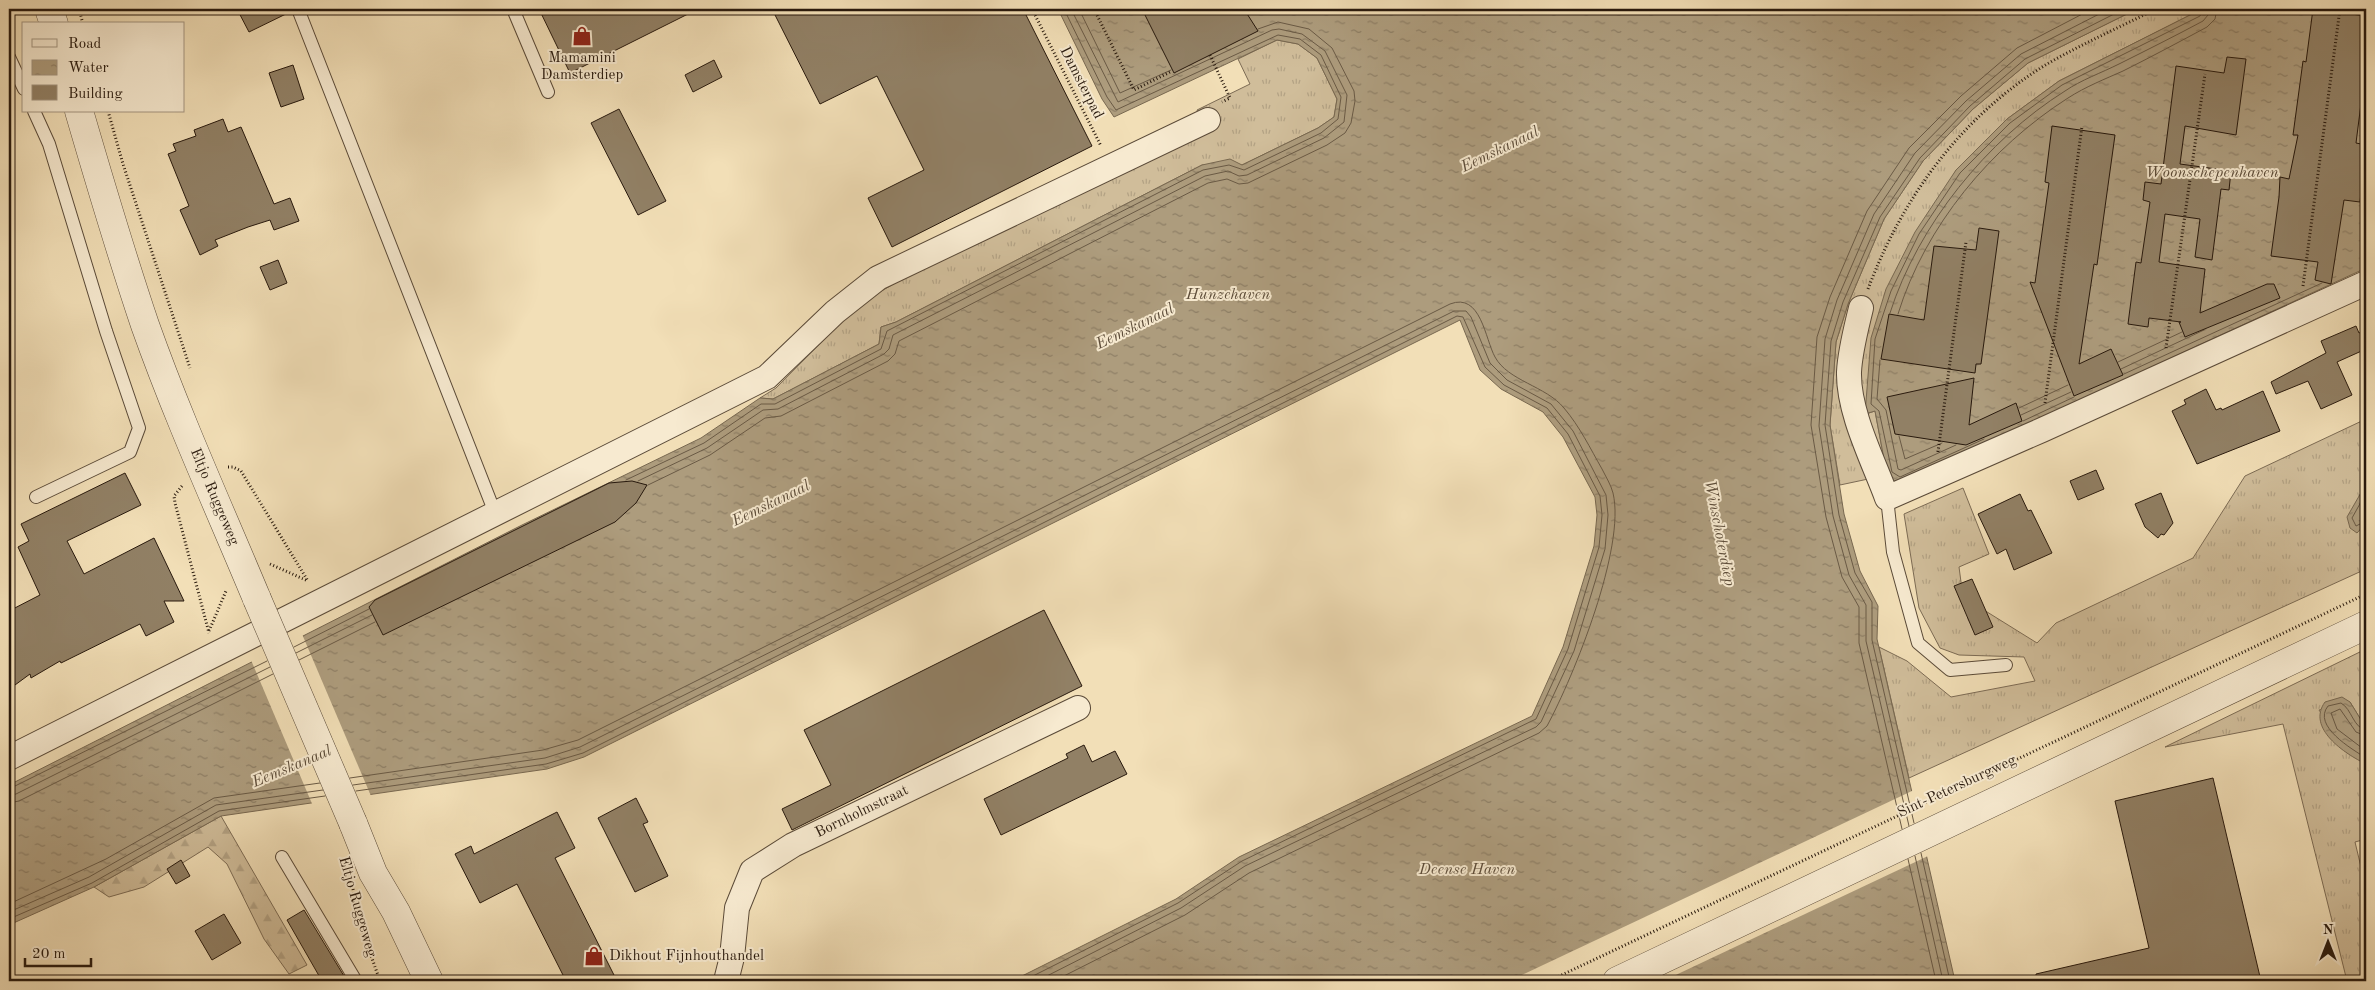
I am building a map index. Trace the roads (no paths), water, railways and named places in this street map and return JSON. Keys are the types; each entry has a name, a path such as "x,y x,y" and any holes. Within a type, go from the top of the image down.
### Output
{"street":[{"path":"49,9 53,22"},
{"name":"Eltjo Ruggeweg","path":"79,112 116,238 146,326 181,418 353,823 362,877 383,915 410,981"},
{"path":"9,758 767,377 835,312 878,278 1208,120"},
{"path":"1861,308 1850,359 1850,390 1857,419 1887,498 2366,283"},
{"name":"Sint-Petersburgweg","path":"1617,981 2366,625"},
{"name":"Bornholmstraat","path":"726,981 732,957 737,908 752,871 793,845 1078,708"},
{"name":"Eltjo Ruggeweg","path":"362,877 396,912 429,981"}],"lane":[{"path":"298,9 495,513"},
{"path":"513,9 548,92"},
{"path":"9,57 22,85"},
{"path":"34,112 49,144 106,331 139,428 130,452 36,497"},
{"path":"1887,498 1894,552 1918,643 1950,670 2006,665"},
{"path":"282,857 356,981"}],"water":[{"path":"1058,9 2137,9 2028,63 1973,109 1923,161 1884,219 1848,304 1836,342 1830,425 1844,514 1860,571 1878,606 1877,639 1955,981 1012,981 1176,899 1239,857 1532,716 1563,647 1594,546 1597,515 1595,497 1563,437 1543,412 1501,389 1480,370 1460,320 584,757 547,769 221,816 94,887 9,925 9,785 522,525 701,438 760,398 773,399 879,344 881,327 896,322 1202,165 1230,159 1242,165 1318,128 1334,117 1337,99 1317,58 1298,44 1277,40 1114,117 1102,99"},
{"name":"Woonschepenhaven","path":"2202,9 2366,9 2366,268 1898,484 1887,475 1875,411 1865,414 1871,338 1886,289 1915,232 1956,170 2007,119 2059,81"},
{"path":"2366,484 2366,523 2357,533 2350,528 2347,517"},
{"path":"2342,697 2350,702 2366,728 2366,764 2348,754 2330,739 2320,721 2320,712 2325,702"}],"place":[{"name":"Mamamini Damsterdiep","path":"582,36"},
{"name":"Dikhout Fijnhouthandel","path":"594,956"}],"water label":[{"name":"Eemskanaal","path":"1500,150"},
{"name":"Hunzehaven","path":"1228,295"},
{"name":"Eemskanaal","path":"1135,327"},
{"name":"Eemskanaal","path":"771,504"},
{"name":"Winschoterdiep","path":"1719,533"},
{"name":"Eemskanaal","path":"292,767"},
{"name":"Deense Haven","path":"1467,870"}]}
